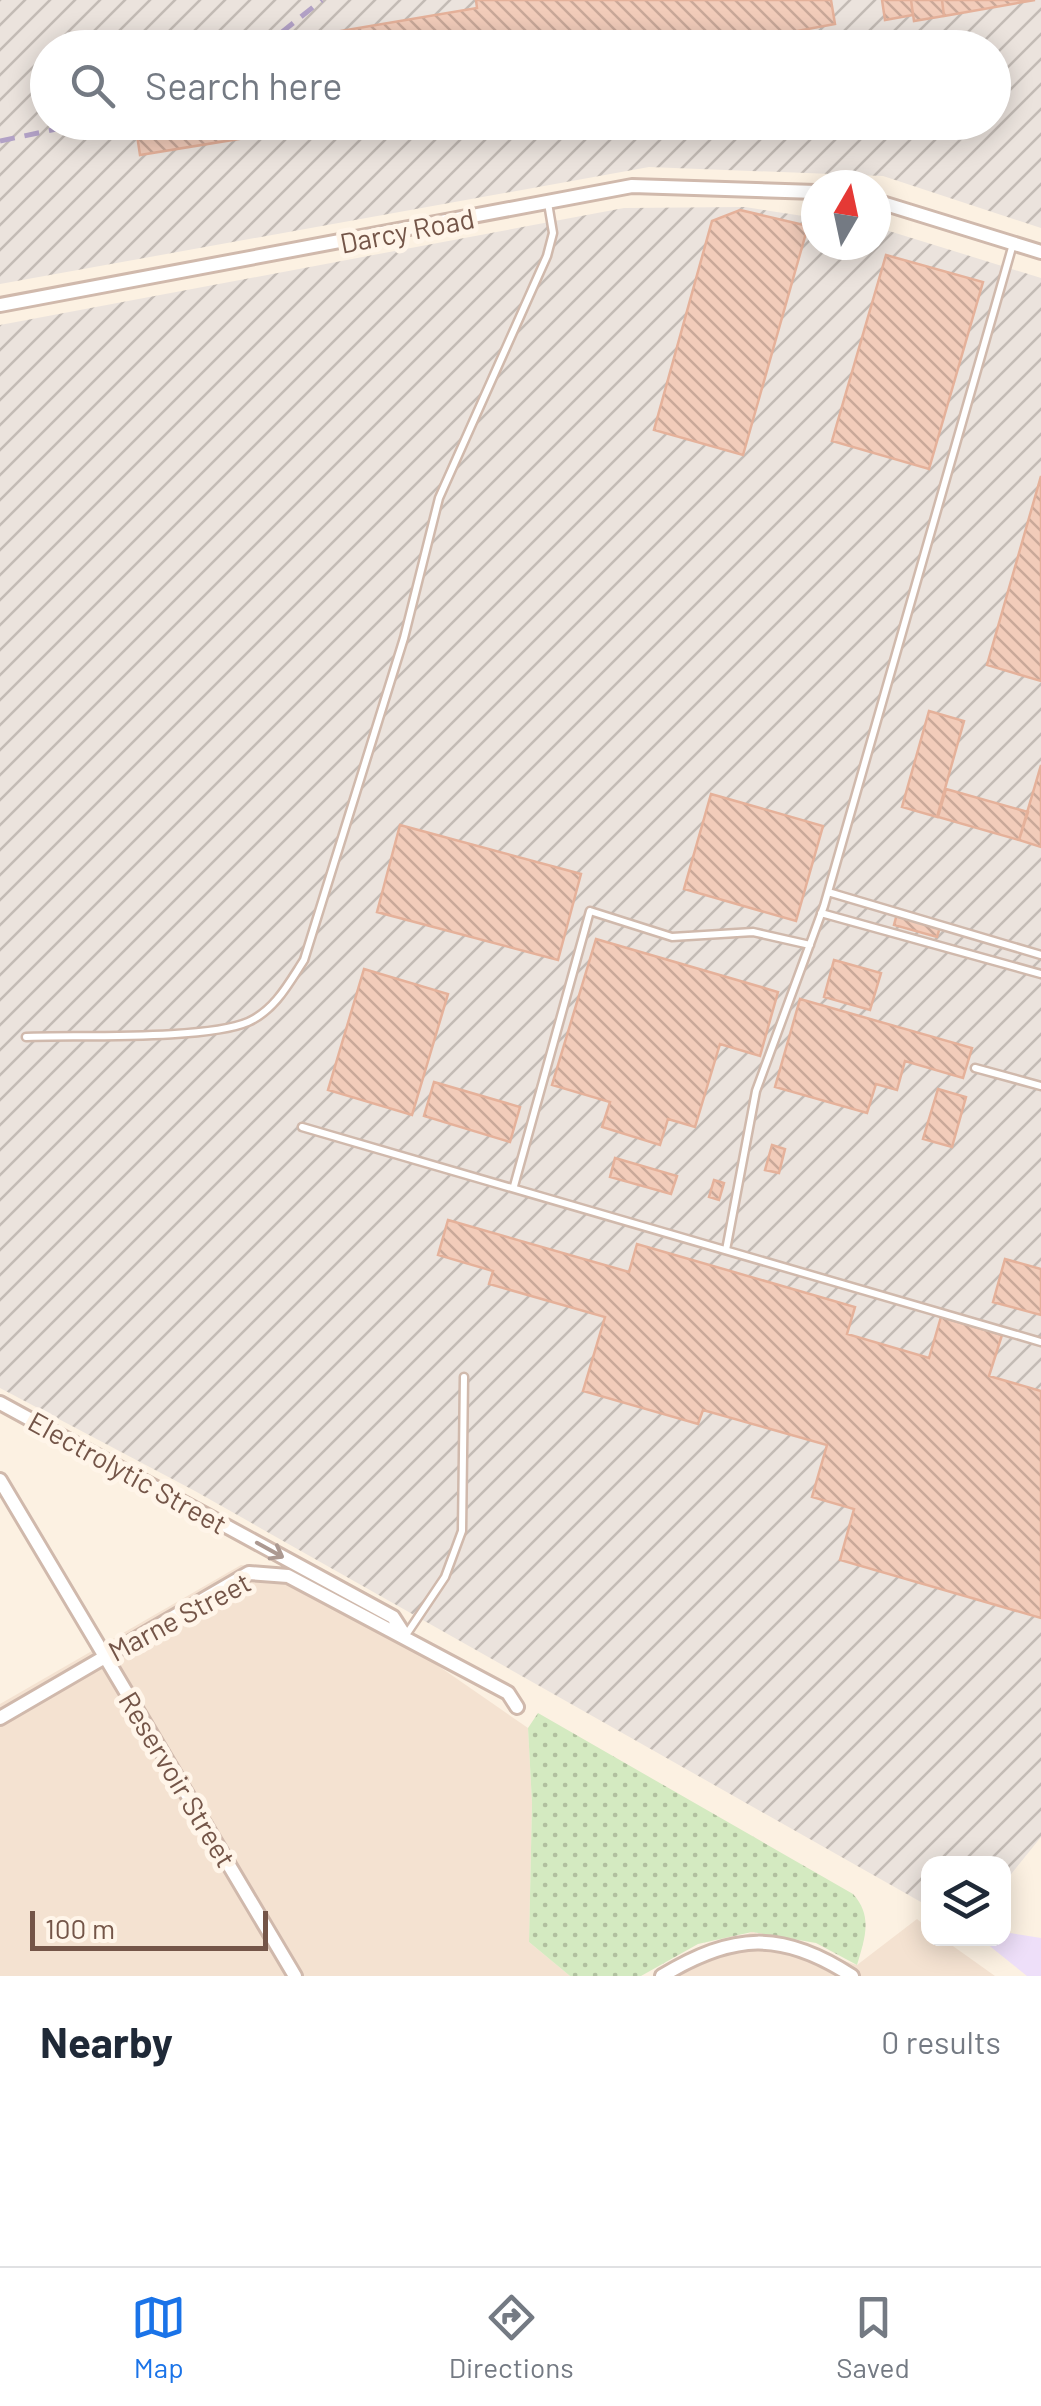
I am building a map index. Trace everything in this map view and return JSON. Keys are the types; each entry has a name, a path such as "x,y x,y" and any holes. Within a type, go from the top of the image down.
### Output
{"street":[{"name":"Darcy Road","path":"0,305 632,186 801,192"},
{"path":"891,206 1041,252"},
{"name":"Electrolytic Street","path":"0,1403 393,1617 406,1636"},
{"name":"Reservoir Street","path":"0,1480 294,1976"},
{"name":"Marne Street","path":"0,1718 249,1573 288,1576 508,1693 518,1707"},
{"path":"662,1976 718,1948 758,1941 803,1950 852,1976"}],"lane":[{"path":"26,1037 197,1031 248,1022 277,1001 304,960 404,638 439,498 547,256 553,233 548,202"},
{"path":"726,1250 756,1090 822,913 1014,243"},
{"path":"828,892 1041,955"},
{"path":"514,1186 590,912 672,937 753,932 810,945"},
{"path":"822,913 1041,974"},
{"path":"974,1068 1041,1086"},
{"path":"302,1127 1041,1342"},
{"path":"406,1636 445,1578 462,1531 464,1377"}],"shaded area":[{"path":"0,0 1041,0 1041,228 891,179 891,170 801,173 649,167 0,284"},
{"path":"745,207 801,216 801,260 891,260 891,232 1041,278 1041,1837 1011,1874 1011,1856 921,1856 921,1902 195,1491 0,1388 0,325 624,208"},
{"path":"241,1565 301,1571 528,1728 532,1803 529,1942 570,1976 0,1976 0,1704"},
{"path":"917,1919 921,1922 921,1946 953,1946 995,1976 655,1976 752,1932 857,1965"},
{"path":"1011,1933 1041,1938 1041,1976 1027,1976 990,1946 1011,1946"}],"green space":[{"path":"538,1713 853,1894 865,1919 857,1965 816,1943 752,1932 698,1944 641,1976 570,1976 529,1942 532,1803 528,1728"}],"building":[{"path":"476,0 831,0 835,24 803,30 347,30 477,8"},
{"path":"882,0 911,0 913,15 885,20"},
{"path":"911,0 942,0 944,16 914,21"},
{"path":"942,0 1035,0 944,16"},
{"path":"138,140 232,140 140,155"},
{"path":"740,210 801,224 801,251 743,455 654,430 712,221"},
{"path":"891,256 983,282 929,469 832,441 885,260 891,260"},
{"path":"1041,476 1041,681 987,665"},
{"path":"929,711 964,721 937,817 902,807"},
{"path":"1041,765 1041,847 1019,840"},
{"path":"946,789 1028,812 1019,840 938,817"},
{"path":"711,794 823,826 796,921 684,889"},
{"path":"400,825 581,874 558,960 377,912"},
{"path":"897,914 940,927 937,937 894,925"},
{"path":"596,939 778,992 760,1056 720,1044 695,1127 668,1119 660,1145 602,1127 610,1102 552,1085"},
{"path":"834,960 881,973 870,1010 824,997"},
{"path":"364,969 448,994 412,1115 328,1090"},
{"path":"800,999 972,1048 963,1078 905,1061 897,1090 876,1084 867,1113 775,1087"},
{"path":"434,1082 520,1107 510,1142 424,1116"},
{"path":"938,1089 966,1097 952,1147 923,1139"},
{"path":"772,1145 785,1149 779,1173 765,1170"},
{"path":"615,1158 677,1176 671,1194 610,1177"},
{"path":"714,1180 724,1183 719,1200 709,1197"},
{"path":"448,1220 629,1272 637,1244 855,1307 847,1334 929,1358 941,1317 1002,1335 989,1376 1041,1391 1041,1618 840,1560 854,1509 812,1497 827,1445 703,1410 698,1424 583,1391 605,1317 489,1284 493,1271 438,1255"},
{"path":"1005,1259 1041,1269 1041,1315 993,1302"}],"railway":[{"path":"284,30 322,0"},
{"path":"0,141 30,135"}]}
